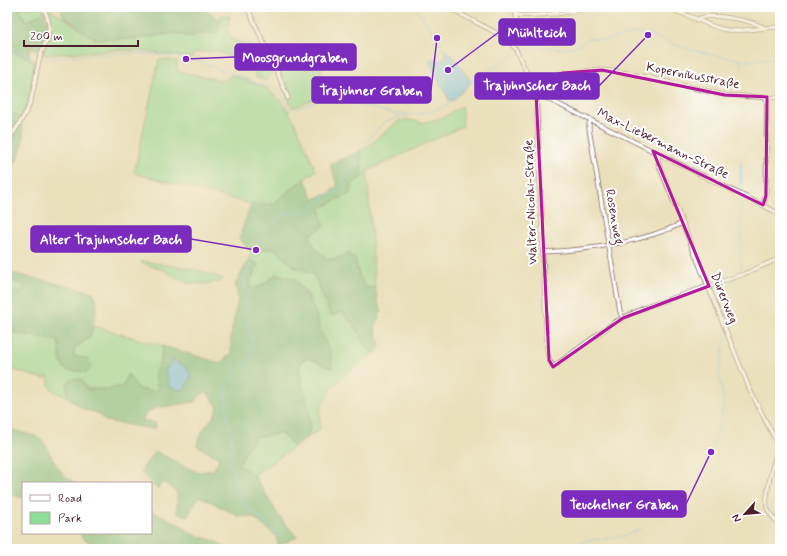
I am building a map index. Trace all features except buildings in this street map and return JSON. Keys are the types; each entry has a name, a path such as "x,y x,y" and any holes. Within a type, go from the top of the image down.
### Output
{"street":[{"path":"7,143 23,119 28,108 40,56 49,35 49,21 43,7"},
{"path":"247,7 288,98"},
{"path":"447,7 501,35 510,42 514,38 516,32 516,7"},
{"path":"556,7 557,14"},
{"path":"516,15 538,16 592,7"},
{"path":"662,7 678,12 707,25 728,30 752,30 763,27 780,27"},
{"path":"697,20 702,17 724,18 747,22 763,27"},
{"name":"Walter-Nicolai-Straße","path":"510,42 516,50 532,81 536,94 547,351 549,360 553,366 623,318"},
{"name":"Kopernikusstraße","path":"532,81 563,73 602,70 636,75 725,95 780,98"},
{"name":"Max-Liebermann-Straße","path":"536,94 780,214"},
{"path":"764,205 766,196 767,97"},
{"name":"Rosenweg","path":"591,120 589,129 620,312 623,318"},
{"name":"Dürerweg","path":"659,154 659,165 750,390 780,448"},
{"path":"543,252 583,249 608,245 636,239 683,223"},
{"path":"623,318 646,307 754,270 780,258"},
{"path":"780,448 774,459 766,502 769,512 780,525"}],"highlighted area":[{"path":"602,70 725,95 767,97 766,196 763,205 653,151 709,286 623,318 553,367 549,360 536,92 531,81 563,73"}],"green space":[{"path":"7,7 18,7 26,21 40,15 44,11 48,26 47,34 39,51 30,48 29,58 7,50"},
{"path":"18,7 42,7 44,11 40,15 26,21"},
{"path":"59,7 203,7 220,20 218,33 198,34 191,37 175,33 135,39 96,39 79,29 77,25 64,17"},
{"path":"50,9 96,39 135,39 175,33 191,37 198,34 217,33 221,15 230,16 227,29 233,40 265,50 274,70 266,81 256,77 250,61 236,59 216,51 194,53 192,58 144,51 117,50 42,55 50,34 49,18 46,11"},
{"path":"7,50 29,58 35,62 29,96 21,118 7,111"},
{"path":"270,55 322,62 321,75 340,99 324,95 292,108"},
{"path":"159,59 177,61 177,71 224,81 231,75 255,83 268,90 277,97 291,116 316,171 273,204 265,205 251,204 134,173"},
{"path":"462,106 463,126 367,171 375,287 367,288 360,278 355,259 349,253 336,259 327,259 315,248 309,236 324,226 319,209 350,193 353,183 363,176 360,151 368,147 399,121 408,119 422,123 444,117"},
{"path":"7,111 21,118 23,142 19,155 7,175"},
{"path":"360,151 363,176 353,183 351,193 320,208 324,226 309,236 315,248 327,259 336,259 349,253 355,259 360,278 367,288 375,287 378,303 382,310 375,328 380,345 377,352 370,352 354,325 342,312 331,316 313,273 294,267 274,248 264,250 257,257 239,238 251,204 273,204 305,178 313,199 328,194 338,186 330,164"},
{"path":"274,248 294,267 313,273 331,315 342,312 354,325 370,352 377,352 344,375 337,382 325,398 320,410 320,429 308,437 310,422 308,407 299,372 302,359 311,359 331,368 332,357 321,332 308,295 295,280 276,274 260,287 249,289 250,282 258,264 248,260 251,252 257,257 264,250"},
{"path":"248,260 258,264 249,288 260,287 276,274 295,279 307,295 332,357 331,368 311,359 302,359 299,372 308,407 310,422 308,437 294,447 281,433 254,437 238,465 254,475 279,516 297,537 278,546 276,536 253,517 238,516 199,496 188,516 177,513 177,492 163,482 157,489 152,482 150,482 140,472 155,451 196,472 214,470 219,458 197,446 201,433 215,414 218,407 207,392 201,394 194,402 156,408 148,412 141,420 156,423 156,427 153,429 105,421 98,413 84,410 68,397 67,383 72,379 81,379 87,389 108,389 123,386 128,374 138,389 155,392 159,388 155,378 155,373 161,359 163,346 220,363 231,353 231,335 238,298 235,283 237,282","holes":["171,365 184,389 181,390 168,385 169,380 165,371"]},
{"path":"141,261 201,271 223,279 222,281 205,284 188,283 179,280 164,270 141,263"},
{"path":"7,272 93,292 97,304 90,337 74,349 74,356 87,359 92,367 87,372 66,370 61,362 58,341 7,331 7,290 19,294 26,286 7,279"},
{"path":"7,279 27,285 19,294 7,290"},
{"path":"93,326 163,346 161,359 155,373 155,378 159,388 155,392 138,389 127,375 123,386 108,389 87,389 67,383 67,397 58,394 51,389 48,376 44,379 7,368 7,331 59,341 61,362 66,370 87,372 74,356 74,349 90,337"},
{"path":"7,428 35,436 44,442 56,465 64,475 74,482 22,482 22,498 7,493"},
{"path":"281,433 294,447 254,475 237,466 254,437"},
{"path":"152,512 182,526 194,535 215,541 228,549 186,549 180,546 178,549 107,549 83,539 80,534 152,534"}],"water":[{"path":"445,49 457,61 471,82 457,97 450,102 429,61 434,58 438,61 448,56 444,50"},
{"path":"173,360 189,371 191,377 184,389 180,390 169,387 168,385 169,380 165,371"}],"waterway":[{"path":"415,7 437,38 447,57"},
{"path":"521,50 533,46 560,49 568,48 579,45 589,38 604,40 637,33 648,35 687,49 718,56 749,61 768,58 780,61"},
{"path":"7,49 38,59"},
{"path":"43,59 122,53 161,55 200,62 226,72"},
{"path":"471,82 515,54"},
{"path":"741,61 741,68"},
{"path":"230,73 279,91 290,111"},
{"path":"296,109 327,97 395,114 406,114"},
{"path":"356,167 356,154 374,132 386,122 401,116 434,111 448,104 450,99"},
{"path":"741,162 741,191"},
{"path":"242,368 252,359 251,351 254,347 247,322 249,309 246,298 250,293 244,284 244,280 264,230 284,214 308,211 328,194 343,189 344,179 346,176 355,171"},
{"path":"741,198 741,269"},
{"path":"728,327 714,288 738,279"},
{"path":"725,333 725,342"},
{"path":"723,406 719,373 724,346"},
{"path":"239,370 232,376 226,390 226,413 232,437 230,462 234,471 233,475 236,488 244,506 260,518 280,538"},
{"path":"721,419 723,408"},
{"path":"703,471 721,423"},
{"path":"770,501 774,514 780,521"},
{"path":"561,549 584,541 624,536 641,529"},
{"path":"574,544 576,549"}],"place":[{"name":"Trajuhnscher Bach","path":"648,35"},
{"name":"Trajuhner Graben","path":"437,38"},
{"name":"Moosgrundgraben","path":"186,59"},
{"name":"Mühlteich","path":"448,70"},
{"name":"Alter Trajuhnscher Bach","path":"256,250"},
{"name":"Teuchelner Graben","path":"711,452"}]}
